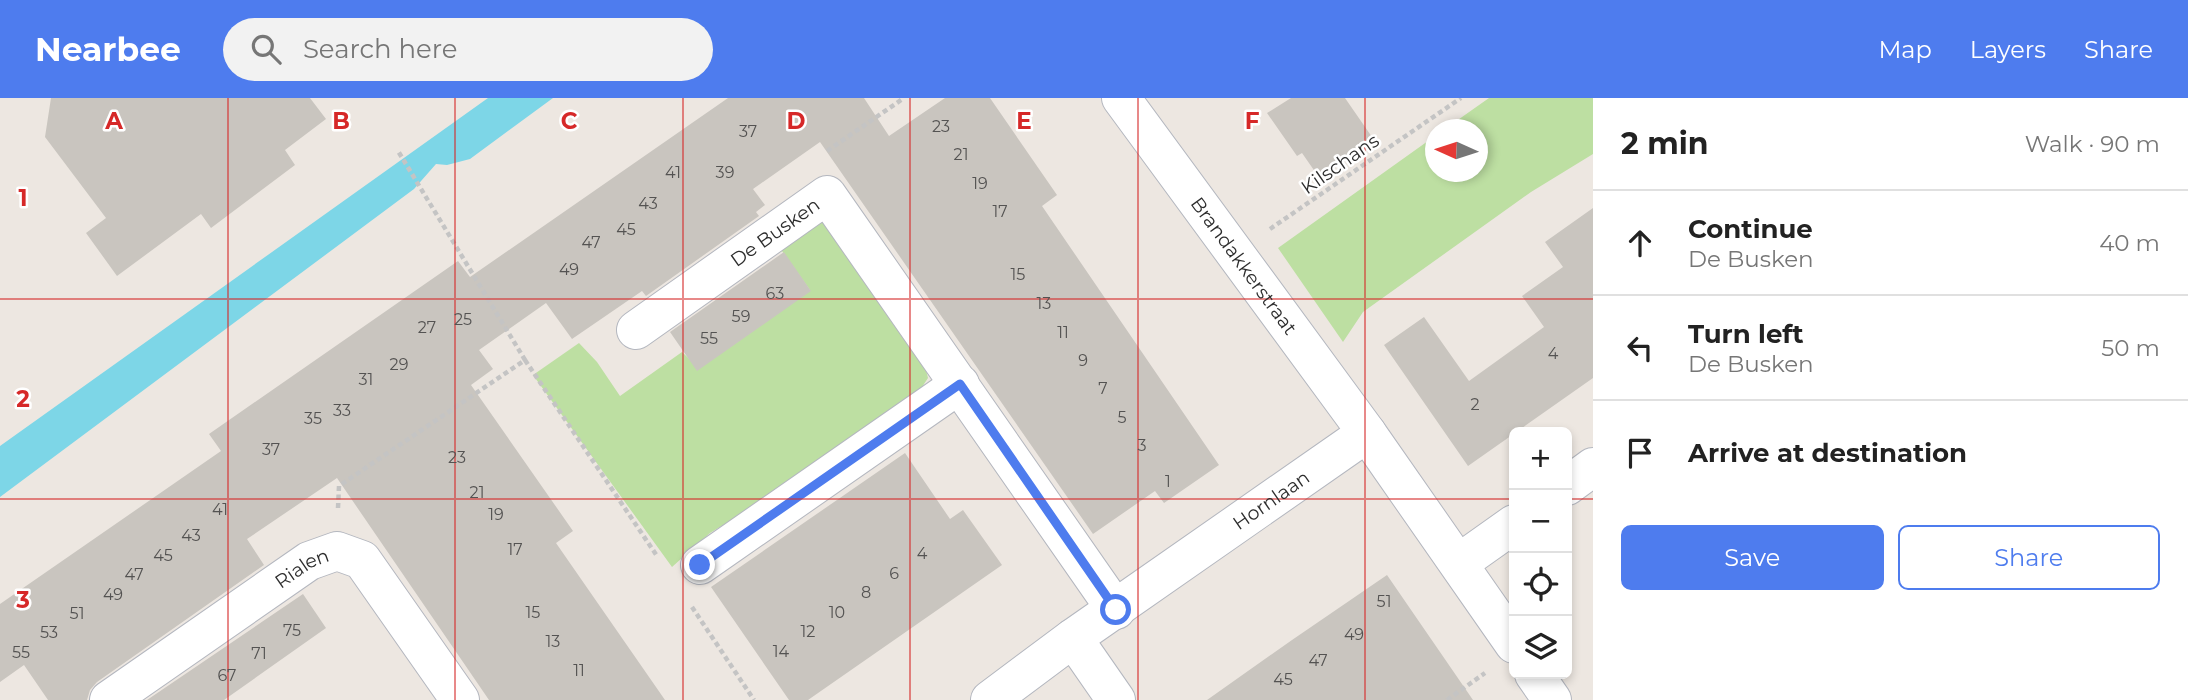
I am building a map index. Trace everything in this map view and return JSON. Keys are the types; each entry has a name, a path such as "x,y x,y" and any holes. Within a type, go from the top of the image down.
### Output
{"street":[{"name":"Brandakkerstraat","path":"1121,98 1367,433"},
{"name":"De Busken","path":"636,330 827,195 1116,610"},
{"path":"693,582 960,384"},
{"path":"1367,433 1509,637"},
{"name":"Hornlaan","path":"990,700 1073,638 1367,433"},
{"path":"1572,482 1593,467"},
{"path":"1459,563 1509,528"},
{"name":"Rialen","path":"109,700 309,561 337,551 362,560 460,700"},
{"path":"1073,638 1116,700"},
{"path":"1537,679 1552,700"}],"path":[{"path":"827,195 817,158 904,98"},
{"name":"Kilschans","path":"1235,254 1461,98"},
{"path":"398,151 525,360 662,564"},
{"path":"337,551 339,486 525,360"},
{"path":"693,582 754,700"}],"green space":[{"path":"1489,98 1593,98 1593,154 1531,192 1363,312 1343,342 1278,248 1425,143 1425,182 1488,182 1488,119 1459,119"},
{"path":"811,221 824,223 924,362 928,378 916,396 786,487 710,533 672,567 533,375 579,343 597,362 620,396 682,352 699,368 810,290 782,251 767,259"}],"water":[{"path":"488,98 553,98 470,159 447,165 436,164 414,189 0,497 0,446"}],"building":[{"path":"51,98 310,98 326,119 285,150 295,165 211,228 201,214 117,276 86,233 106,218 45,137"},
{"path":"728,98 864,98 889,136 945,98 990,98 1057,195 1042,206 1219,465 1164,503 1155,491 1093,534 820,142 753,189 765,205 756,212 759,216 646,296 642,291 572,339 546,303 479,350 493,369 471,385 573,531 556,543 665,700 489,700 337,478 247,539 264,565 97,682 90,690 87,700 48,700 24,665 0,682 0,604 221,451 209,434 458,261 470,277"},
{"path":"1291,98 1345,98 1372,137 1318,176 1302,153 1297,156 1267,113"},
{"path":"1593,208 1593,378 1523,427 1509,427 1509,437 1468,466 1384,345 1424,317 1469,381 1544,327 1522,296 1563,267 1545,242"},
{"path":"784,252 811,291 697,371 670,332"},
{"path":"905,453 950,519 963,510 1002,565 808,700 789,700 711,587"},
{"path":"1387,575 1473,700 1207,700 1292,640"},
{"path":"303,594 326,628 224,700 147,700"}],"route":[{"path":"700,565 960,384 1116,610"}]}
